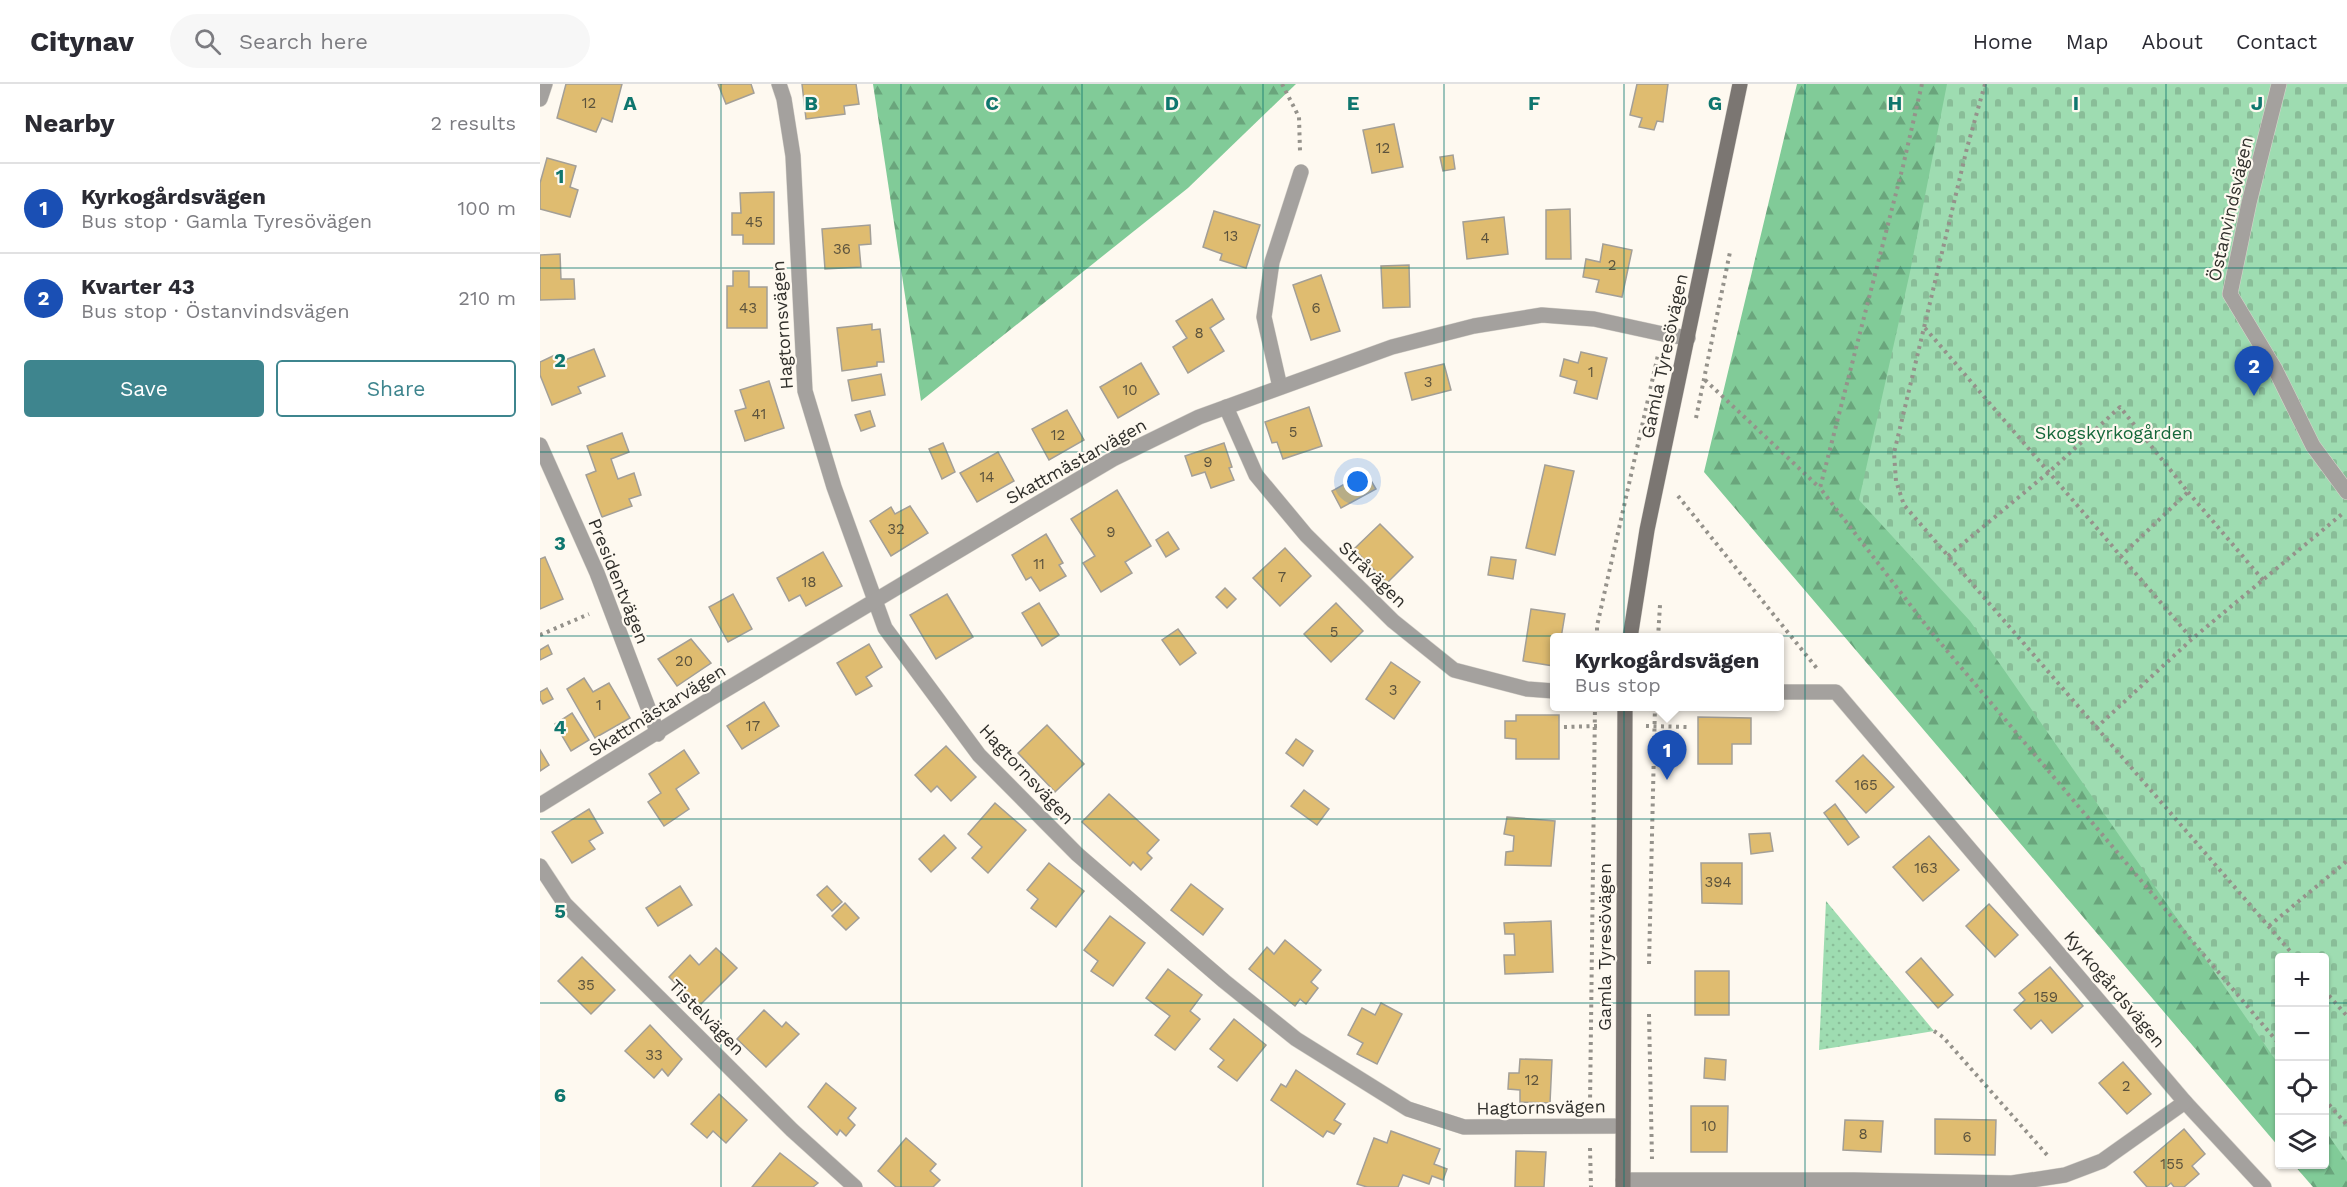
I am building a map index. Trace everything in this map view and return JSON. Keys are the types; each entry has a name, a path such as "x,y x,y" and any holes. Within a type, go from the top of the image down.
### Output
{"street":[{"path":"540,99 544,84"},
{"name":"Hagtornsvägen","path":"779,84 784,99 793,156 805,391 834,487 885,628 979,755 1077,854 1224,981 1296,1039 1408,1109 1464,1127 1622,1126"},
{"name":"Gamla Tyresövägen","path":"1630,633 1647,530 1740,84"},
{"name":"Östanvindsvägen","path":"2279,84 2249,203 2230,294 2275,369 2313,446 2347,492"},
{"path":"1280,387 1264,317 1272,262 1301,172"},
{"name":"Skattmästarvägen","path":"540,805 658,734 712,698 1113,459 1199,417 1392,346 1474,326 1542,315 1594,319 1688,338"},
{"name":"Stråvägen","path":"1226,407 1256,475 1305,535 1393,621 1454,670 1527,689 1550,691"},
{"name":"Presidentvägen","path":"540,445 597,573 658,734"},
{"path":"1784,692 1836,692"},
{"name":"Kyrkogårdsvägen","path":"1836,692 2185,1102 2264,1187"},
{"name":"Gamla Tyresövägen","path":"1623,1184 1625,711"},
{"name":"Tistelvägen","path":"540,867 565,903 792,1130 855,1187"},
{"path":"1623,1184 1652,1180 2012,1183 2065,1175 2102,1161 2185,1102"}],"path":[{"path":"1282,84 1299,117 1301,172"},
{"path":"1820,488 1922,84"},
{"path":"1985,84 1967,148 1894,453 1896,481 1904,505 2292,953"},
{"path":"1695,422 1732,243"},
{"path":"1925,328 2192,639"},
{"path":"1597,633 1663,334"},
{"path":"1705,379 1820,488 1932,633 2275,1039"},
{"path":"1948,556 2049,472 2120,406 2188,492 2263,580"},
{"path":"1676,507 1680,486"},
{"path":"2121,556 2188,492"},
{"path":"1678,496 1836,692"},
{"path":"2096,728 2192,639 2347,509"},
{"path":"1658,633 1662,594"},
{"path":"540,635 609,606"},
{"path":"1591,1187 1595,711"},
{"path":"1649,972 1654,711"},
{"path":"2269,927 2347,861"},
{"path":"2329,995 2347,1016"},
{"path":"1648,1007 1652,1180"},
{"path":"1934,1030 1943,1037 2065,1175"},
{"path":"2329,1104 2347,1125"}],"green space":[{"path":"873,84 1296,84 1188,188 921,401"},
{"name":"Skogskyrkogården","path":"1797,84 2347,84 2347,1187 2313,1187 2297,1169 2329,1169 2329,953 2275,953 2275,1142 1704,472"},
{"name":"Skogskyrkogården","path":"1947,84 2347,84 2347,1162 2329,1136 2329,953 2275,953 2275,1059 1970,621 1859,500 1910,272"},
{"path":"1826,901 1934,1031 1819,1050"}],"building":[{"path":"566,84 622,84 612,122 602,118 596,132 557,118"},
{"path":"718,84 751,84 754,93 726,104"},
{"path":"802,84 856,84 859,104 844,106 845,114 806,119"},
{"path":"1637,84 1668,84 1663,122 1657,121 1654,130 1639,127 1642,118 1630,115"},
{"path":"1394,124 1403,167 1372,173 1363,130"},
{"path":"1453,155 1455,169 1443,171 1440,157"},
{"path":"547,158 576,166 570,187 578,190 570,217 540,209 540,183"},
{"path":"774,192 774,244 743,244 743,235 732,235 732,213 741,213 740,193"},
{"path":"1570,209 1571,259 1546,259 1546,210"},
{"path":"1214,211 1260,225 1246,268 1220,260 1222,254 1203,247"},
{"path":"1504,217 1508,254 1467,259 1463,222"},
{"path":"870,225 871,244 859,245 861,267 825,269 822,229"},
{"path":"1603,244 1632,250 1622,297 1596,292 1599,280 1583,277 1586,259 1600,262"},
{"path":"560,254 561,279 574,279 575,299 540,300 540,255"},
{"path":"1409,265 1410,307 1383,308 1381,266"},
{"path":"733,271 749,271 749,287 767,287 767,328 727,328 727,286 733,286"},
{"path":"1321,275 1340,331 1311,340 1293,285"},
{"path":"1212,299 1224,319 1210,328 1224,351 1188,373 1173,347 1187,338 1176,321"},
{"path":"872,324 872,330 880,329 884,362 877,362 877,366 842,371 837,328"},
{"path":"594,349 605,376 578,387 581,393 552,405 540,375 540,362 559,353 562,361"},
{"path":"1581,352 1607,358 1597,399 1574,393 1577,381 1560,376 1564,359 1578,363"},
{"path":"1141,363 1159,394 1118,418 1100,387"},
{"path":"1444,364 1451,390 1412,400 1405,373"},
{"path":"881,374 885,395 852,401 848,380"},
{"path":"769,381 784,428 745,441 735,411 746,408 740,390"},
{"path":"1309,407 1322,446 1283,459 1277,442 1272,443 1265,422"},
{"path":"1067,410 1084,440 1049,460 1032,429"},
{"path":"870,411 875,426 861,431 855,415"},
{"path":"622,433 629,452 611,459 618,479 634,473 641,495 629,499 632,506 602,517 586,475 596,471 587,446"},
{"path":"943,443 955,472 942,479 929,449"},
{"path":"1224,443 1234,480 1211,488 1205,472 1192,476 1185,456"},
{"path":"998,452 1014,481 977,502 960,473"},
{"path":"1545,465 1574,471 1555,555 1526,548"},
{"path":"1366,472 1376,489 1341,508 1332,491"},
{"path":"1117,490 1151,546 1125,562 1132,573 1101,592 1083,563 1095,556 1071,519"},
{"path":"910,506 928,533 891,556 870,521 891,507 895,514"},
{"path":"1380,524 1413,557 1387,583 1354,549"},
{"path":"1168,532 1179,549 1166,557 1156,540"},
{"path":"1046,534 1063,563 1059,565 1066,576 1040,591 1031,577 1026,580 1012,555"},
{"path":"1285,548 1311,576 1280,606 1253,578"},
{"path":"823,552 842,586 806,606 800,595 789,601 777,578"},
{"path":"545,557 563,599 540,609 540,559"},
{"path":"1491,557 1516,560 1513,579 1488,575"},
{"path":"1225,588 1236,599 1227,608 1216,597"},
{"path":"733,594 752,629 728,642 709,607"},
{"path":"947,594 973,637 936,659 910,615"},
{"path":"1039,603 1059,635 1042,646 1022,613"},
{"path":"1336,603 1363,631 1331,662 1304,634"},
{"path":"1531,609 1565,614 1562,633 1550,633 1550,665 1523,661"},
{"path":"1178,629 1196,653 1180,665 1162,640"},
{"path":"691,639 711,663 677,686 658,659"},
{"path":"869,644 882,667 866,677 872,686 856,695 837,663"},
{"path":"548,645 552,654 540,660 540,650"},
{"path":"1391,662 1420,682 1394,719 1366,699"},
{"path":"584,678 593,692 609,683 630,718 595,738 567,689"},
{"path":"547,688 553,699 543,704 540,692"},
{"path":"764,702 779,726 742,749 727,726"},
{"path":"572,713 589,740 571,751 555,724"},
{"path":"1516,715 1559,715 1559,759 1516,759 1516,739 1505,738 1505,721 1516,721"},
{"path":"1698,717 1751,718 1751,744 1732,744 1732,764 1698,764"},
{"path":"1047,725 1084,764 1055,792 1018,753"},
{"path":"1296,739 1313,751 1303,766 1286,753"},
{"path":"946,746 976,777 951,801 937,786 931,792 915,775"},
{"path":"540,750 549,765 540,771"},
{"path":"684,750 699,773 676,789 689,809 664,826 648,802 661,793 649,774"},
{"path":"1863,755 1894,787 1866,813 1836,781"},
{"path":"1304,790 1329,809 1317,825 1291,806"},
{"path":"1109,794 1159,840 1147,853 1152,858 1141,870 1133,862 1130,866 1082,822"},
{"path":"995,803 1026,830 988,873 972,858 982,847 968,834"},
{"path":"1835,804 1859,837 1848,845 1824,813"},
{"path":"589,809 603,833 589,841 595,849 572,863 552,832"},
{"path":"1507,817 1555,821 1551,866 1505,865 1506,852 1513,851 1514,836 1504,834"},
{"path":"1770,833 1773,851 1751,854 1749,834"},
{"path":"944,835 956,848 931,872 919,859"},
{"path":"1929,836 1959,870 1923,901 1893,867"},
{"path":"1049,863 1084,891 1056,927 1031,908 1038,899 1027,890"},
{"path":"1701,863 1742,863 1742,904 1702,903"},
{"path":"1191,884 1223,909 1203,935 1171,910"},
{"path":"680,886 692,905 658,926 646,908"},
{"path":"827,886 842,902 832,911 817,895"},
{"path":"845,903 859,918 846,930 832,916"},
{"path":"1989,904 2018,935 1995,957 1966,926"},
{"path":"1110,916 1145,943 1113,986 1091,971 1098,961 1084,950"},
{"path":"1551,921 1553,972 1505,974 1504,955 1515,955 1514,934 1505,934 1504,923"},
{"path":"1285,940 1321,970 1311,982 1318,988 1306,1004 1300,999 1295,1006 1249,969 1267,947 1274,954"},
{"path":"716,948 737,968 698,1007 669,977 690,955 699,965"},
{"path":"582,957 615,990 591,1014 558,981"},
{"path":"1921,958 1953,995 1938,1008 1906,972"},
{"path":"2050,967 2083,1006 2052,1033 2041,1020 2031,1029 2014,1010 2025,1000 2019,993"},
{"path":"1168,969 1202,995 1190,1011 1200,1019 1175,1050 1155,1035 1170,1016 1146,998"},
{"path":"1695,971 1729,971 1729,1015 1695,1015"},
{"path":"1381,1003 1402,1014 1377,1064 1357,1054 1363,1043 1348,1035 1362,1008 1375,1015"},
{"path":"764,1010 782,1027 786,1022 799,1034 766,1067 737,1039"},
{"path":"1234,1019 1266,1045 1237,1081 1218,1067 1224,1060 1210,1049"},
{"path":"650,1025 682,1059 668,1076 662,1069 654,1078 625,1051"},
{"path":"1705,1058 1726,1060 1725,1080 1704,1078"},
{"path":"1520,1059 1552,1060 1550,1103 1520,1102 1520,1090 1508,1089 1509,1073 1519,1073"},
{"path":"2123,1062 2151,1094 2127,1114 2099,1083"},
{"path":"1296,1070 1345,1104 1334,1120 1341,1124 1334,1134 1327,1131 1323,1137 1271,1100 1281,1084 1286,1087"},
{"path":"826,1083 856,1108 848,1118 855,1125 846,1136 840,1130 837,1135 808,1107"},
{"path":"719,1094 747,1120 726,1143 713,1131 707,1138 691,1124"},
{"path":"1691,1106 1728,1106 1727,1152 1691,1152"},
{"path":"1935,1119 1996,1120 1995,1155 1935,1154"},
{"path":"1845,1120 1883,1121 1881,1152 1843,1150"},
{"path":"2184,1129 2205,1154 2192,1166 2199,1174 2184,1187 2174,1187 2171,1183 2166,1187 2147,1187 2134,1172"},
{"path":"1391,1131 1440,1149 1434,1164 1447,1169 1443,1180 1432,1176 1429,1184 1403,1175 1398,1187 1367,1187 1357,1184 1374,1138 1387,1143"},
{"path":"906,1138 936,1164 930,1171 940,1180 933,1187 896,1187 878,1171"},
{"path":"1516,1151 1546,1152 1544,1187 1515,1187"},
{"path":"780,1153 818,1183 813,1187 752,1187"}],"place":[{"name":"Kvarter 43","path":"2254,396"},
{"name":"Kyrkogårdsvägen","path":"1667,780"}]}
